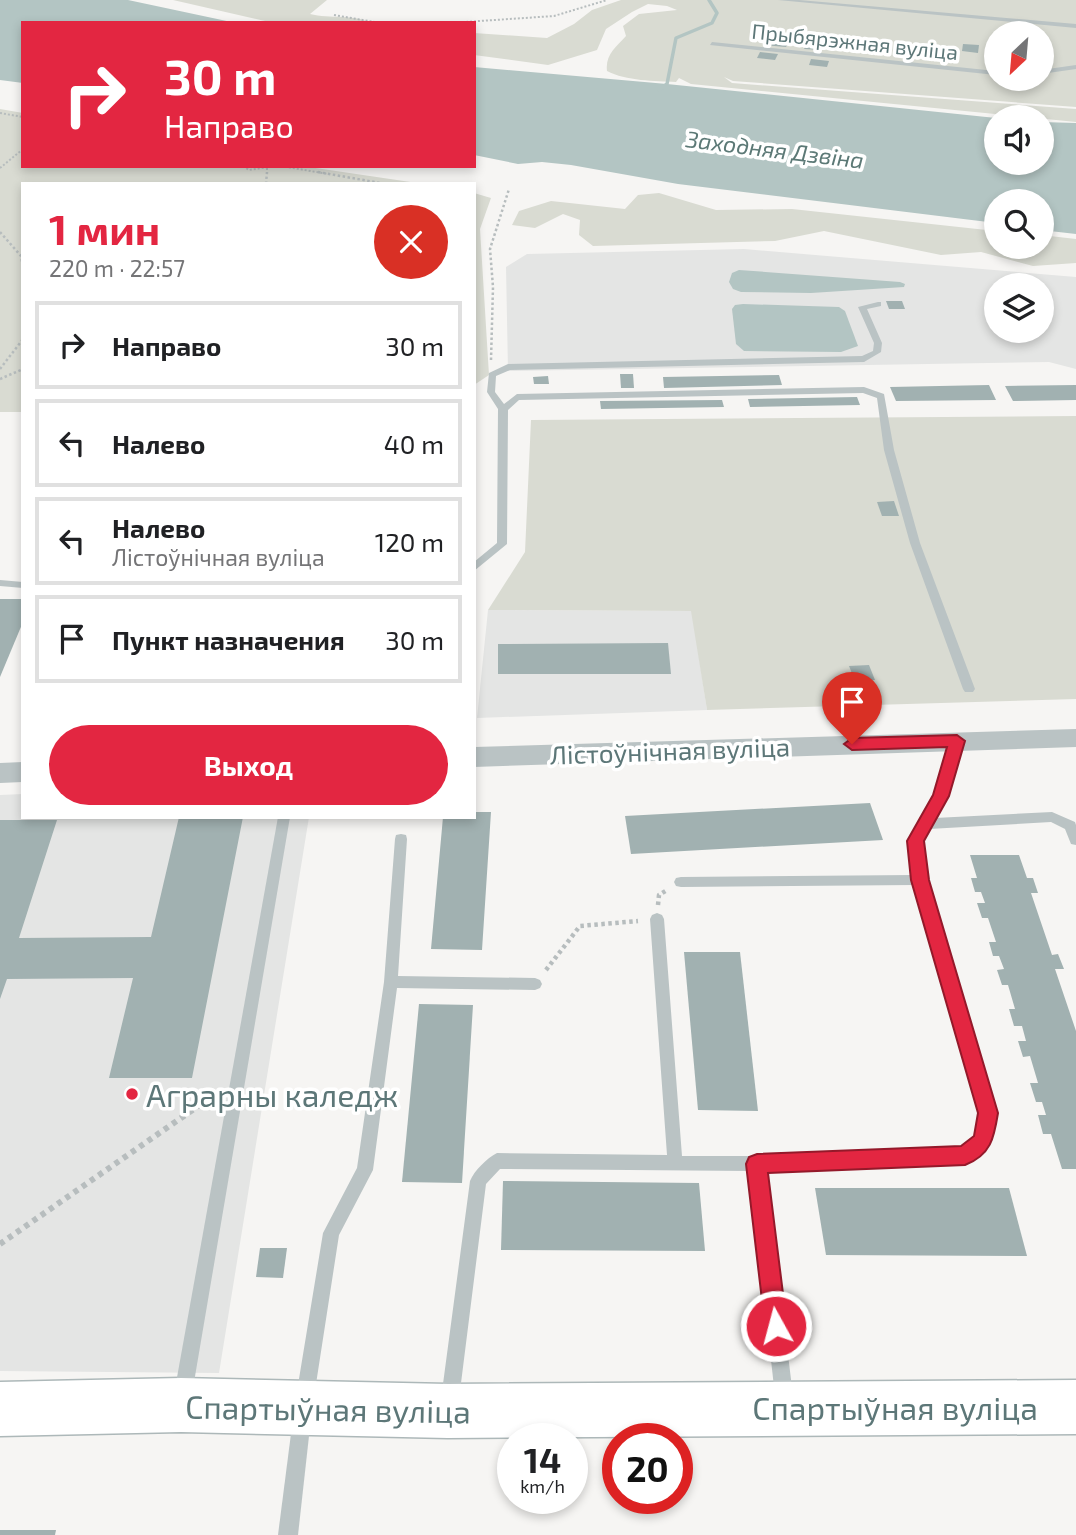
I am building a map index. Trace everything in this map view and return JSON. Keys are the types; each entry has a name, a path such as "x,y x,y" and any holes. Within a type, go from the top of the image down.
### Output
{"street":[{"name":"Лістоўнічная вуліца","path":"476,757 1076,737"},
{"path":"0,773 21,772"},
{"name":"Спартыўная вуліца","path":"0,1409 181,1405 448,1410 1076,1407"}],"lane":[{"path":"781,0 1076,26"},
{"name":"Прыбярэжная вуліца","path":"712,44 984,72"},
{"path":"1054,70 1076,67"},
{"path":"476,566 502,544 502,409 491,392 492,376 508,367 864,359 877,352 878,343 862,307 878,304"},
{"path":"502,409 517,397 864,390 881,396 889,450 915,543 969,689"},
{"path":"0,583 21,585"},
{"path":"448,1410 478,1181 497,1161 757,1164 965,1156 984,1141 988,1113 920,880 916,841 941,796 957,741"},
{"path":"924,824 1052,817 1070,826 1076,840"},
{"path":"181,1405 284,819"},
{"path":"288,1535 331,1233 365,1170 391,982 401,839"},
{"path":"681,882 920,880"},
{"path":"657,919 675,1162"},
{"path":"391,982 535,984"},
{"path":"757,1164 785,1407"}],"path":[{"path":"476,21 554,16 607,0"},
{"path":"334,15 372,21"},
{"path":"0,113 21,117"},
{"path":"0,168 21,151"},
{"path":"293,168 374,182"},
{"path":"492,376 493,287 490,249 509,189"},
{"path":"0,232 21,256"},
{"path":"0,369 21,342"},
{"path":"0,379 21,370"},
{"path":"535,984 580,926 657,919 659,895 681,882"},
{"path":"0,1244 238,1079"}],"shaded area":[{"path":"173,0 327,0 310,14 366,21 265,21"},
{"path":"621,0 1076,0 1076,107 733,81 724,77 732,83 1023,105 984,105 984,113 691,84 679,78 676,82 641,80 607,71 609,56 626,36 623,26 639,14 677,10 648,4 606,29 597,50 548,65 476,55 476,33 547,38 574,24 592,10"},
{"path":"1054,107 1076,109 1076,122 1054,120"},
{"path":"0,109 21,113 21,168 316,168 410,182 21,182 21,412 0,412"},
{"path":"659,193 716,210 792,209 984,230 984,253 941,255 824,231 775,241 593,246 579,235 580,220 563,214 535,228 512,225 519,211 551,201 625,209 638,195"},
{"path":"476,194 491,198 480,229 489,375 476,384"},
{"path":"1054,236 1076,239 1076,263 1033,266 1007,259 1054,259"},
{"path":"744,249 1029,273 984,273 984,343 1054,343 1054,275 1076,277 1076,369 1049,362 508,371 506,267 527,254"},
{"path":"1076,416 1076,699 707,710 691,611 488,610 525,552 531,420"},
{"path":"488,610 692,611 707,710 477,718"},
{"name":"Аграрны каледж","path":"21,794 21,819 309,819 219,1373 0,1371 0,795"}],"water":[{"path":"0,0 128,0 227,21 21,21 21,83 0,80"},
{"name":"Заходняя Дзвіна","path":"476,67 984,117 984,175 1054,175 1054,122 1076,123 1076,234 1054,231 1054,189 984,189 984,222 678,184 542,162 518,164 476,155"},
{"path":"739,270 905,284 904,287 811,293 741,292 733,289 729,282 732,273"},
{"path":"735,305 839,307 845,311 858,346 841,352 744,351 736,344 732,309"}],"building":[{"path":"766,39 789,42 786,47 763,45"},
{"path":"808,42 825,43 822,50 804,49"},
{"path":"963,44 979,45 978,53 962,51"},
{"path":"760,52 778,54 775,60 757,58"},
{"path":"811,59 829,61 827,67 809,65"},
{"path":"886,301 902,301 905,309 889,309"},
{"path":"620,374 633,374 634,388 621,388"},
{"path":"779,375 782,385 664,388 663,377"},
{"path":"548,376 549,384 534,384 533,377"},
{"path":"989,385 996,400 896,401 890,387"},
{"path":"1076,385 1076,400 1013,401 1005,386"},
{"path":"857,397 860,405 750,407 748,399"},
{"path":"722,400 724,407 601,409 600,401"},
{"path":"894,501 899,516 882,516 877,502"},
{"path":"0,599 21,599 21,627 0,677"},
{"path":"668,643 671,674 498,674 498,644"},
{"path":"869,665 875,680 855,681 849,666"},
{"path":"870,803 883,840 631,854 625,816"},
{"path":"476,812 491,812 482,950 431,949 443,819 476,819"},
{"path":"179,819 243,819 192,1078 109,1078 133,978 7,979 0,999 0,820 57,820 19,938 151,937"},
{"path":"970,855 1019,855 1027,878 1033,878 1038,893 1031,893 1052,955 1058,954 1064,969 1055,969 1076,1031 1076,1169 1062,1169 1051,1134 1043,1134 1038,1115 1046,1115 1042,1102 1036,1102 1030,1083 1038,1083 1030,1056 1023,1057 1018,1041 1026,1041 1022,1026 1014,1026 1009,1009 1015,1009 1008,985 1002,985 997,970 1004,969 999,956 993,956 989,942 996,942 988,918 982,918 977,903 985,903 981,892 975,892 971,878 977,878"},
{"path":"684,952 740,952 758,1111 698,1110"},
{"path":"419,1004 473,1005 462,1183 402,1182"},
{"path":"503,1181 699,1183 705,1251 501,1250"},
{"path":"815,1188 1009,1188 1027,1256 826,1255"},
{"path":"260,1248 287,1248 283,1278 256,1277"},
{"path":"0,1530 56,1530 55,1535 0,1535"}],"waterway":[{"path":"659,90 667,84 676,38 712,23 717,13 709,0"}],"place":[{"name":"Аграрны каледж","path":"132,1094"}],"route":[{"path":"776,1326 757,1164 965,1156 984,1141 988,1113 920,880 916,841 941,796 957,741 852,744"}]}
